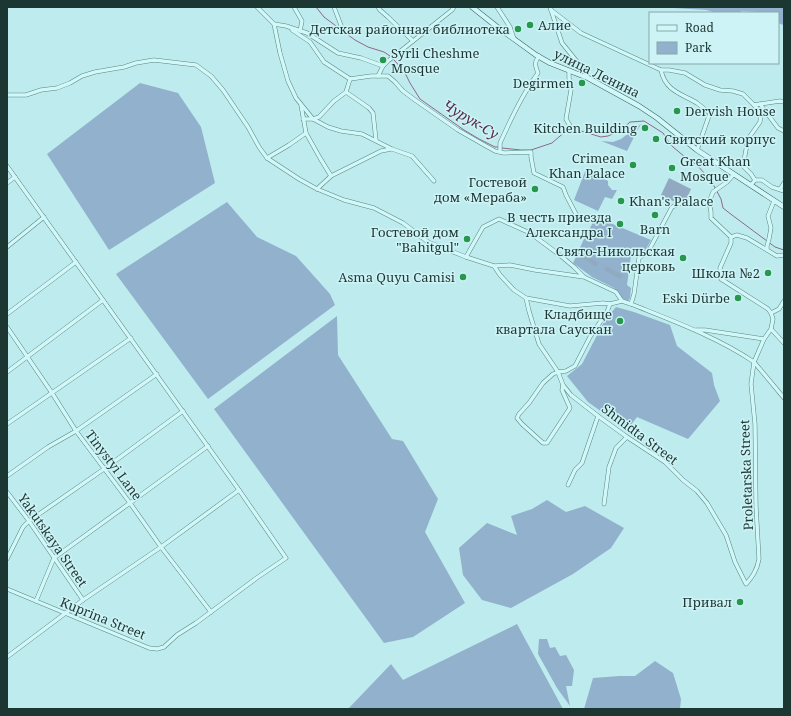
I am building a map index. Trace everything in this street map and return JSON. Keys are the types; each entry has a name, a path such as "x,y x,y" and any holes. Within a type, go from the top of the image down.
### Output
{"main road":[{"name":"улица Ленина","path":"472,7 514,40 550,63 588,78 657,118 697,150 784,207"}],"street":[{"path":"257,7 274,24 288,81 296,98 312,119 341,132 362,134 392,149 412,156 434,181"},
{"path":"294,7 302,21 300,31"},
{"path":"334,7 342,28"},
{"path":"378,7 413,41"},
{"path":"378,76 383,66 388,61 454,7"},
{"path":"497,7 510,27 514,40"},
{"path":"551,8 581,33 661,70 685,73 705,85 720,90 733,91 743,94 761,113 760,122 748,139 743,166 755,180"},
{"path":"551,8 562,43 583,69 588,78"},
{"path":"274,24 286,26 307,33 338,53 362,58 383,66"},
{"path":"286,26 310,42 324,62 350,79 371,76 388,76 403,91 415,100 458,130 486,146 500,149 504,153 531,152 534,174 563,187 578,218"},
{"path":"500,149 500,143 517,106 538,73 535,62 539,56"},
{"path":"7,95 26,95 41,90 57,88 94,72 124,67 136,62 154,60 196,65 211,76 224,90 259,148 267,158 299,180 344,200 374,208 402,223 428,242 466,257 494,266 510,266 584,277 616,292 622,301"},
{"path":"661,70 667,83 675,91 710,113 697,150"},
{"path":"569,71 571,90 566,119 572,129"},
{"path":"303,120 319,117 334,101 346,92 350,79"},
{"path":"346,92 370,108 373,113 376,140"},
{"path":"754,105 780,100 784,102"},
{"path":"300,104 306,133 331,176"},
{"path":"760,104 778,128 784,131"},
{"path":"267,158 306,133"},
{"path":"317,189 331,176 381,151 392,149"},
{"path":"7,166 239,490 161,547 64,613 7,657"},
{"path":"734,174 727,182 713,192 709,202 711,212 710,218 731,237 731,243 720,268 720,279 768,309 773,319 771,329 784,344"},
{"path":"7,183 15,177"},
{"path":"751,185 755,180"},
{"path":"755,180 762,180 772,187 782,190 784,183"},
{"path":"767,250 771,228 768,216 774,201"},
{"path":"631,304 639,258 648,252 672,207 682,202 709,202"},
{"path":"7,247 44,217"},
{"path":"466,257 482,227 500,219 530,233 571,264 584,277"},
{"path":"731,237 737,235 747,238 778,256 784,255"},
{"path":"7,314 76,262"},
{"path":"494,266 514,290 526,298 570,306 603,303 610,304 622,301 695,330 729,346 754,362 784,398"},
{"name":"Shmidta Street","path":"526,298 539,344 558,372 563,385 571,395 598,416 666,462 683,480 698,491 707,503 726,536 735,562 746,584"},
{"path":"7,372 103,300"},
{"path":"771,313 779,309 784,301"},
{"path":"563,385 562,390 570,408 547,443 542,443 517,418 543,383 553,374 566,371 575,366 590,337 607,312 610,304"},
{"name":"Tinystyi Lane","path":"7,327 76,431 161,547 211,612"},
{"name":"Proletarska Street","path":"746,584 753,576 759,559 756,506 755,424 751,384 754,362 764,339 771,329"},
{"path":"695,330 705,330 764,339"},
{"path":"7,424 131,338"},
{"path":"7,476 48,447 76,431 157,374"},
{"path":"7,559 23,527 29,521 104,469 183,411"},
{"path":"568,485 575,470 582,463 598,416"},
{"path":"604,504 609,467 616,448 627,437"},
{"path":"36,601 54,558 208,446"},
{"name":"Kuprina Street","path":"7,589 149,648 157,649 164,647 177,635 286,558 239,490"},
{"name":"Yakutskaya Street","path":"7,492 29,521 83,600"}],"green space":[{"path":"671,7 784,7 784,25 779,22 779,12 713,12 706,10"},
{"path":"140,83 178,93 201,127 215,183 109,250 47,154"},
{"path":"641,124 634,134 627,151 601,141 613,142 621,139"},
{"path":"586,169 608,181 608,185 612,190 617,190 612,199 605,197 598,211 574,200"},
{"path":"227,202 257,237 296,256 330,294 335,305 208,399 116,274"},
{"path":"596,217 651,240 645,251 631,255 627,285 631,288 630,298 628,301 622,298 614,288 592,277 573,263"},
{"path":"616,307 670,325 677,346 712,373 714,385 720,401 688,439 637,417 627,430 588,402 567,376 582,364 605,320"},
{"path":"337,316 338,355 392,439 403,441 438,499 425,532 465,603 413,637 384,643 214,409"},
{"path":"547,500 566,512 585,506 624,528 611,548 573,574 511,608 482,600 463,575 459,548 487,523 517,535 511,516 532,509"},
{"path":"517,624 563,709 348,709 391,664 403,680"},
{"path":"539,639 547,639 550,648 555,647 560,656 566,655 574,670 572,686 566,686 570,706 557,688 538,654"},
{"path":"655,661 673,673 681,699 680,709 584,709 593,678 635,676"}],"shaded area":[{"path":"669,178 691,189 687,198 673,201 661,195"},
{"path":"583,253 599,263 596,267 581,257"},
{"path":"606,266 623,275 620,279 604,270"}],"waterway":[{"name":"Чурук-Су","path":"316,7 324,17 355,40 390,56"},
{"name":"Чурук-Су","path":"394,60 404,71 420,99 464,130 495,147 499,147"},
{"name":"Чурук-Су","path":"574,129 601,137 608,136 621,130 630,122 644,121 663,133 673,147 697,165 713,184 721,199 723,208 775,247 784,250"},
{"name":"Чурук-Су","path":"502,148 531,150 552,143 567,130 570,130"}],"place":[{"name":"Алие","path":"530,25"},
{"name":"Детская районная библиотека","path":"518,29"},
{"name":"Syrli Cheshme Mosque","path":"383,60"},
{"name":"Degirmen","path":"582,83"},
{"name":"Dervish House","path":"677,111"},
{"name":"Kitchen Building","path":"645,128"},
{"name":"Свитский корпус","path":"656,139"},
{"name":"Crimean Khan Palace","path":"633,165"},
{"name":"Great Khan Mosque","path":"672,168"},
{"name":"Гостевой дом «Мераба»","path":"535,189"},
{"name":"Khan's Palace","path":"621,201"},
{"name":"Barn","path":"655,215"},
{"name":"В честь приезда Александра I","path":"620,224"},
{"name":"Гостевой дом \"Bahitgul\"","path":"467,239"},
{"name":"Свято-Никольская церковь","path":"683,258"},
{"name":"Школа №2","path":"768,273"},
{"name":"Asma Quyu Camisi","path":"463,277"},
{"name":"Eski Dürbe","path":"738,298"},
{"name":"Кладбище квартала Саускан","path":"620,321"},
{"name":"Привал","path":"740,602"}]}
